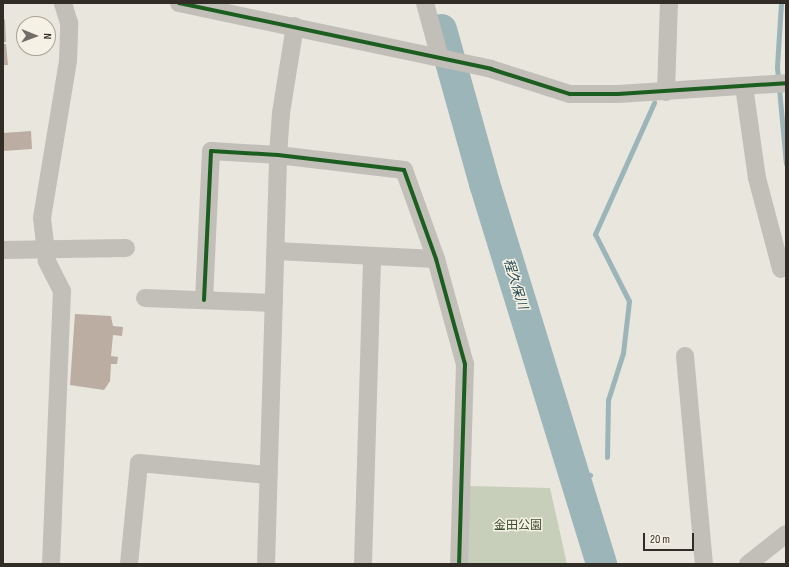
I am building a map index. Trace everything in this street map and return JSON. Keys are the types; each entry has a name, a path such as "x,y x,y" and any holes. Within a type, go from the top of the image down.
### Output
{"street":[{"path":"51,564 62,291 48,261 42,218 68,61 69,23 63,3"},
{"path":"179,3 294,26 486,68 570,94 666,92 786,83"},
{"path":"425,3 443,59"},
{"path":"666,92 668,3"},
{"path":"266,564 278,155 281,113 294,26"},
{"path":"744,86 757,178 781,269"},
{"path":"204,300 211,151 278,155 404,170 436,259 465,364 459,564"},
{"path":"3,250 46,248 126,248"},
{"path":"276,251 436,259"},
{"path":"363,564 372,256"},
{"path":"145,298 274,303"},
{"path":"685,356 704,564"},
{"path":"129,564 139,463 268,476"},
{"path":"756,561 786,534"}],"green space":[{"name":"金田公園","path":"469,486 550,488 567,564 467,564"}],"building":[{"path":"5,19 6,42 3,42 3,20"},
{"path":"3,44 6,44 8,65 3,65"},
{"path":"31,131 32,149 3,151 3,133"},
{"path":"75,314 111,316 113,326 123,327 122,336 113,335 111,356 118,357 117,364 111,364 110,381 104,390 70,385"}],"waterway":[{"path":"781,3 777,67 786,164"},
{"name":"程久保川","path":"441,29 484,183 601,564"},
{"path":"607,457 608,400 623,353 629,301 595,234 654,103"},
{"path":"577,484 590,475"}],"cycle path":[{"path":"179,3 491,69 570,94 618,94 786,83"},
{"path":"204,300 211,151 278,155 404,170 436,259 465,364 459,564"}]}
